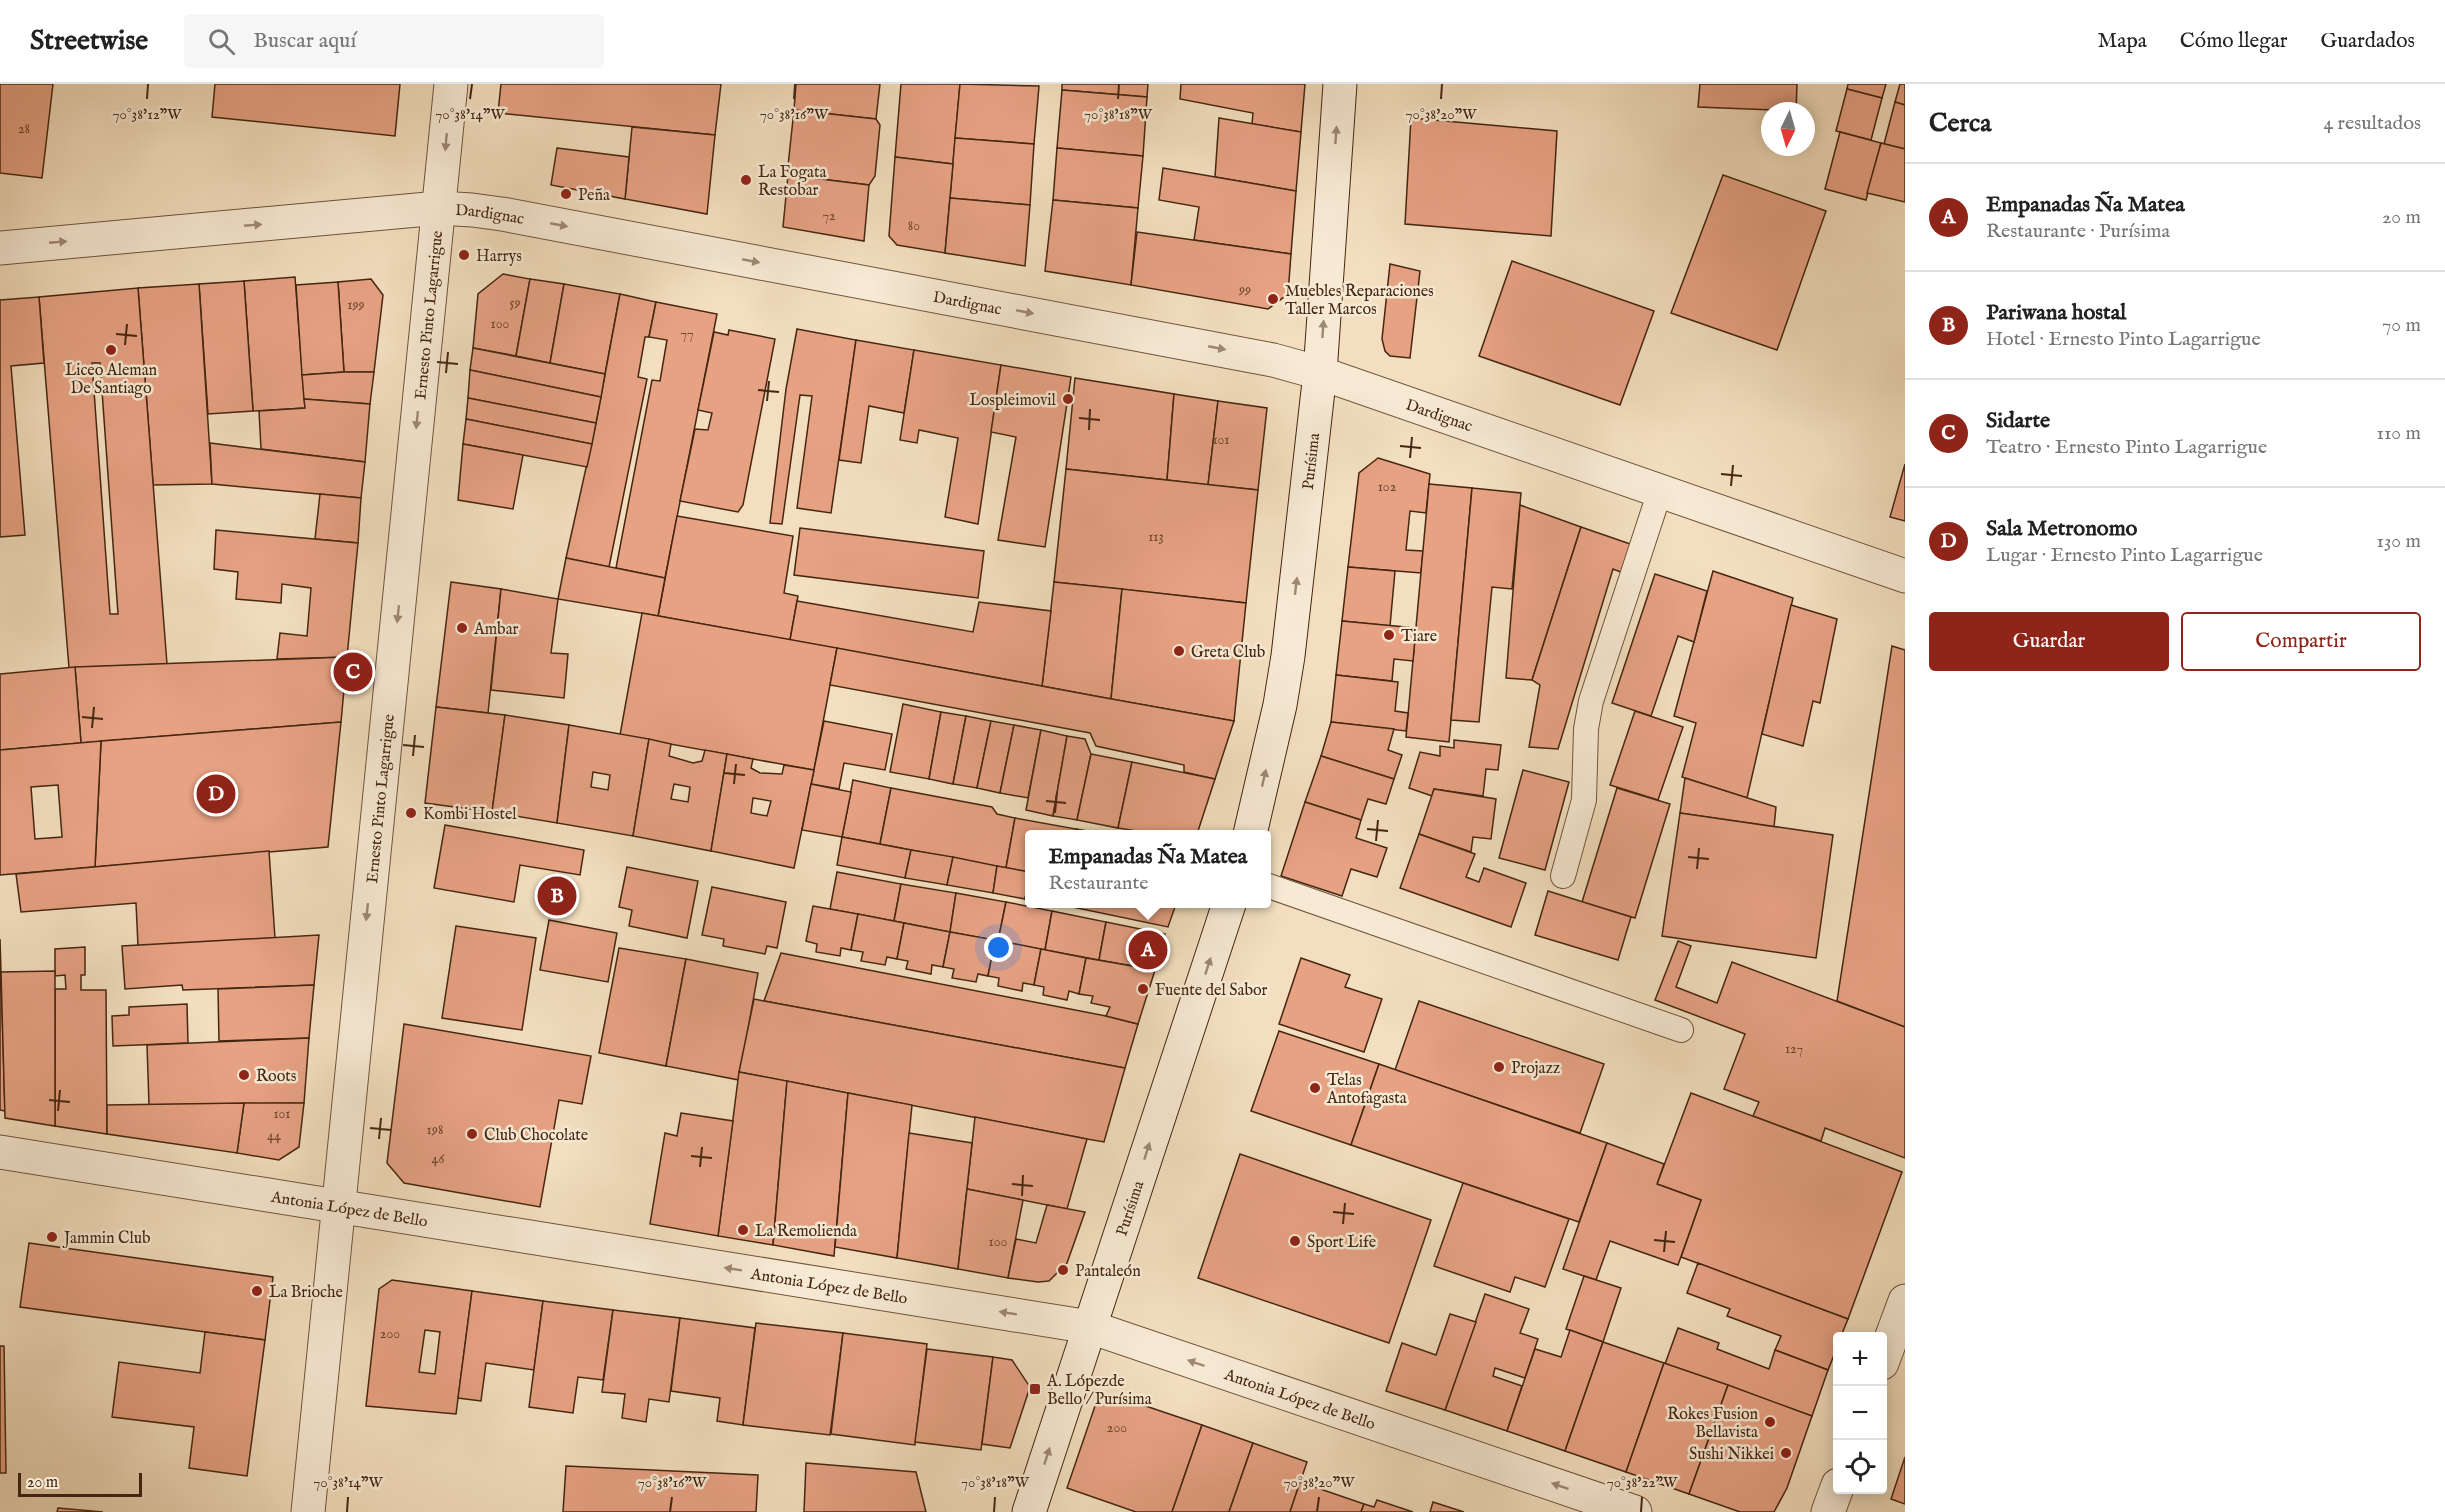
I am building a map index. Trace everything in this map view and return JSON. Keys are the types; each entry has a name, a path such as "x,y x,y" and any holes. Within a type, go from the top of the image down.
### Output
{"street":[{"name":"Ernesto Pinto Lagarrigue","path":"308,1512 451,84"},
{"name":"Purísima","path":"1251,830 1280,705 1288,656 1320,373 1340,84"},
{"name":"Dardignac","path":"0,248 439,208 501,214 1240,353 1320,373 1905,576"},
{"name":"Purísima","path":"1029,1512 1227,908"},
{"name":"Antonia López de Bello","path":"0,1152 1090,1327 1635,1512"},
{"path":"1887,1350 1905,1301"},
{"path":"1828,1512 1835,1494"}],"lane":[{"path":"1563,876 1584,800 1586,729 1590,701 1660,491"},
{"path":"1271,887 1681,1030"}],"building":[{"path":"0,84 53,84 42,178 0,173"},
{"path":"215,84 400,84 395,136 212,117"},
{"path":"501,84 721,84 715,135 498,113"},
{"path":"796,84 880,84 876,119 794,110"},
{"path":"901,84 960,84 953,164 895,157"},
{"path":"960,84 1039,86 1034,144 955,138"},
{"path":"1062,84 1148,84 1147,97 1062,90"},
{"path":"1181,84 1305,84 1301,132 1252,124 1253,113 1180,99"},
{"path":"1700,84 1797,84 1796,102 1761,102 1761,110 1698,107"},
{"path":"1848,84 1886,84 1882,98 1847,89"},
{"path":"1900,84 1905,84 1905,105 1895,102"},
{"path":"1847,89 1882,98 1871,140 1836,131"},
{"path":"1062,90 1147,97 1143,156 1057,148"},
{"path":"1895,102 1905,105 1905,149 1884,144"},
{"path":"794,110 876,119 880,125 875,176 869,185 787,175"},
{"path":"1219,118 1301,132 1296,191 1215,177"},
{"path":"1411,118 1557,131 1551,236 1405,224"},
{"path":"632,127 715,135 707,214 625,199"},
{"path":"1840,132 1881,143 1866,200 1825,189"},
{"path":"955,138 1034,144 1030,205 950,198"},
{"path":"1881,143 1905,149 1905,202 1867,193"},
{"path":"557,148 629,157 625,199 551,185"},
{"path":"1057,148 1143,156 1138,208 1053,200"},
{"path":"895,157 953,164 945,253 897,245 889,236"},
{"path":"1163,168 1296,191 1291,254 1194,240 1199,207 1159,200"},
{"path":"788,175 869,185 864,241 783,227"},
{"path":"1723,175 1826,211 1777,350 1671,313"},
{"path":"950,198 1030,205 1025,266 945,253"},
{"path":"1053,200 1138,208 1131,285 1045,271"},
{"path":"1137,232 1291,254 1288,294 1268,309 1131,285"},
{"path":"1512,261 1654,311 1620,405 1479,356"},
{"path":"1390,264 1420,271 1410,358 1390,356 1385,351 1382,339"},
{"path":"503,274 530,279 516,356 473,348 478,294"},
{"path":"295,277 305,408 253,411 244,281"},
{"path":"371,279 383,295 374,372 344,372 338,282"},
{"path":"530,279 564,284 550,363 516,356"},
{"path":"244,281 253,411 208,414 199,284"},
{"path":"338,282 344,372 302,375 296,285"},
{"path":"199,284 212,484 153,485 138,288"},
{"path":"564,284 620,294 605,374 550,363"},
{"path":"138,288 167,664 69,668 39,297","holes":["92,363 100,363 118,614 110,614"]},
{"path":"620,294 656,302 649,337 645,337 638,377 647,379 609,567 566,558 596,423"},
{"path":"39,297 44,363 11,366 25,535 0,537 0,300"},
{"path":"656,302 717,314 665,578 616,568 652,380 660,381 667,340 649,337"},
{"path":"797,329 856,340 831,513 797,508 812,396 800,395 782,524 770,523 786,389"},
{"path":"729,330 775,339 743,505 738,512 680,501 695,429 708,430 712,413 698,410 714,332 728,335"},
{"path":"856,340 914,350 904,413 869,406 861,463 839,460"},
{"path":"473,348 605,374 601,397 470,370"},
{"path":"914,350 1001,365 978,524 945,517 958,438 919,430 917,443 900,440"},
{"path":"1001,365 1071,377 1045,547 998,540 1016,437 991,432"},
{"path":"470,370 601,397 596,423 468,398"},
{"path":"374,372 370,404 304,399 302,375"},
{"path":"1075,378 1174,394 1167,480 1066,469"},
{"path":"1174,394 1218,401 1208,485 1167,480"},
{"path":"468,398 596,423 592,444 466,419"},
{"path":"304,399 370,404 365,462 261,449 259,411 305,408"},
{"path":"1218,401 1267,408 1258,490 1208,485"},
{"path":"466,419 592,444 587,467 463,444"},
{"path":"210,443 365,462 361,498 212,484"},
{"path":"463,444 523,455 513,509 458,500"},
{"path":"1378,458 1430,474 1426,513 1410,511 1406,550 1423,551 1421,573 1348,567 1359,473"},
{"path":"1905,464 1905,521 1890,517"},
{"path":"1066,469 1258,490 1246,603 1054,582"},
{"path":"1429,484 1472,488 1449,742 1406,737"},
{"path":"1472,488 1521,493 1512,589 1492,587 1479,722 1451,720"},
{"path":"320,494 361,498 358,543 315,539"},
{"path":"1520,505 1581,527 1532,680 1506,678"},
{"path":"677,516 793,536 784,593 798,596 790,640 658,616"},
{"path":"1581,527 1636,546 1626,574 1613,569 1558,749 1529,747 1540,685 1532,680"},
{"path":"800,528 984,551 978,598 794,575"},
{"path":"216,530 358,543 347,657 277,659 280,633 307,636 311,588 282,584 281,603 236,599 238,572 214,569"},
{"path":"566,558 665,578 658,616 558,599"},
{"path":"1348,567 1395,571 1390,626 1342,621"},
{"path":"1713,571 1793,598 1747,798 1682,777 1696,723 1674,716"},
{"path":"1655,574 1707,591 1694,642 1678,636 1651,716 1612,703"},
{"path":"451,582 501,589 488,713 436,707"},
{"path":"1054,582 1122,589 1111,699 1042,686"},
{"path":"501,589 558,599 551,653 568,654 564,698 491,690"},
{"name":"Greta Club","path":"1122,589 1246,603 1234,721 1111,699"},
{"path":"797,601 973,632 979,602 1051,611 1042,686 790,640"},
{"path":"1791,605 1837,619 1820,703 1813,701 1803,746 1762,734"},
{"path":"642,613 837,648 814,770 620,735"},
{"path":"1342,621 1416,628 1413,661 1394,659 1392,681 1336,675"},
{"path":"1892,646 1905,650 1905,1027 1837,1001"},
{"path":"837,648 1234,721 1215,779 1184,772 1184,765 1096,746 1090,733 830,685"},
{"path":"347,657 341,722 81,743 75,667"},
{"path":"75,667 81,743 0,750 0,674"},
{"path":"1336,675 1398,682 1395,711 1408,713 1406,731 1331,722"},
{"path":"903,704 941,712 929,779 890,772"},
{"path":"436,707 505,715 492,812 425,803"},
{"path":"1635,711 1683,727 1658,800 1610,785"},
{"path":"941,712 966,716 953,784 929,779"},
{"path":"505,715 569,725 557,823 492,812"},
{"path":"966,716 991,721 977,788 953,784"},
{"path":"824,721 892,734 885,770 844,763 839,789 811,784"},
{"path":"991,721 1014,725 1000,793 977,788"},
{"path":"341,722 328,847 95,867 101,741"},
{"path":"1331,722 1394,729 1388,750 1402,755 1394,779 1321,756"},
{"path":"569,725 649,739 633,836 557,823","holes":["593,772 610,775 608,790 591,787"]},
{"path":"1014,725 1041,730 1028,798 1000,793"},
{"path":"1041,730 1067,736 1053,816 1026,810"},
{"path":"1067,736 1085,739 1091,754 1077,820 1053,816"},
{"path":"649,739 671,744 669,756 693,763 702,761 705,750 727,754 711,851 633,836","holes":["674,784 690,787 688,802 671,799"]},
{"path":"1454,740 1501,745 1498,770 1486,769 1483,796 1434,789 1432,796 1409,788 1420,752 1440,756 1440,746 1454,748"},
{"path":"101,741 95,867 0,875 0,750","holes":["58,785 62,837 35,839 31,787"]},
{"path":"727,754 753,759 751,768 760,773 782,774 784,765 814,770 794,868 711,851","holes":["753,798 771,801 767,816 751,813"]},
{"path":"1091,754 1132,762 1118,828 1077,820"},
{"path":"1321,756 1394,779 1386,804 1368,799 1361,820 1305,802"},
{"path":"1132,762 1215,779 1198,830 1118,828"},
{"path":"1523,770 1569,782 1545,870 1499,858"},
{"path":"1685,778 1776,807 1774,827 1680,813"},
{"path":"853,780 891,788 880,844 842,837"},
{"path":"811,784 851,792 842,837 802,830"},
{"path":"891,788 992,807 997,814 1015,818 1006,868 880,844"},
{"path":"1617,788 1670,804 1635,918 1582,902"},
{"path":"1434,789 1496,799 1491,839 1473,837 1471,852 1419,834"},
{"path":"1305,802 1361,820 1356,838 1387,848 1377,877 1351,869 1342,896 1281,876"},
{"path":"1680,813 1833,835 1816,958 1662,936"},
{"path":"1015,818 1076,829 1025,830 1025,871 1006,868"},
{"path":"445,825 584,850 580,875 520,865 514,902 434,888"},
{"path":"1419,834 1475,854 1466,877 1479,882 1484,868 1526,883 1511,927 1400,888"},
{"path":"842,837 911,850 905,878 837,865"},
{"path":"911,850 953,857 947,885 905,878"},
{"path":"269,851 275,938 138,946 136,903 21,912 16,874"},
{"path":"953,857 997,866 993,893 947,885"},
{"path":"997,866 1025,871 1025,899 993,893"},
{"path":"627,867 698,881 687,938 629,926 632,910 619,907"},
{"path":"837,872 901,884 894,921 830,909"},
{"path":"901,884 956,893 950,932 894,921"},
{"path":"712,887 786,902 777,948 767,946 765,954 723,946 724,939 702,935"},
{"path":"1548,891 1631,917 1618,960 1535,935"},
{"path":"956,893 1006,902 998,941 950,932"},
{"path":"1006,902 1025,906 1025,908 1052,911 1045,950 998,941"},
{"path":"813,906 858,914 851,950 841,948 840,956 816,952 817,944 806,941"},
{"path":"1077,908 1175,908 1168,927"},
{"path":"1052,911 1106,922 1099,960 1045,950"},
{"path":"858,914 904,923 897,959 887,957 885,965 861,961 863,952 851,950"},
{"path":"549,920 617,933 608,982 540,970"},
{"path":"1106,922 1165,934 1155,970 1099,960"},
{"path":"904,923 950,932 943,967 932,965 931,974 906,969 908,961 897,959"},
{"path":"456,926 536,938 522,1030 442,1018"},
{"path":"950,932 995,940 988,976 978,974 976,982 952,978 954,969 943,967"},
{"path":"319,935 314,985 183,990 182,985 125,989 122,946"},
{"path":"0,939 1,972 5,1111 0,1110"},
{"path":"995,940 1041,949 1034,985 1023,983 1022,991 998,986 999,978 988,976"},
{"path":"1678,941 1691,946 1676,987 1717,1003 1732,962 1905,1027 1905,1158 1825,1128 1821,1141 1753,1116 1759,1102 1724,1089 1745,1034 1655,1000"},
{"path":"85,947 85,975 81,975 81,990 106,990 107,1134 55,1126 55,989 66,989 65,975 55,976 55,949"},
{"path":"619,948 686,959 666,1066 599,1053"},
{"path":"1041,949 1086,958 1079,994 1069,991 1067,1000 1043,995 1044,987 1034,985"},
{"path":"781,953 1138,1024 1125,1068 764,1001"},
{"path":"1086,958 1155,970 1138,1024 1106,1016 1110,1007 1091,1003 1093,996 1079,994"},
{"path":"1301,958 1350,975 1345,987 1382,999 1364,1052 1279,1024"},
{"path":"686,959 758,973 739,1080 666,1066"},
{"path":"55,971 55,1126 5,1118 1,972"},
{"path":"314,985 309,1038 219,1041 218,989"},
{"path":"754,999 1125,1068 1104,1142 739,1072"},
{"name":"Projazz","path":"1419,1001 1604,1064 1580,1133 1395,1070"},
{"path":"187,1004 188,1043 113,1046 112,1016 129,1015 129,1007"},
{"name":"Club Chocolate","path":"404,1024 591,1056 582,1104 559,1100 540,1207 404,1183 387,1163"},
{"name":"Telas Antofagasta","path":"1279,1031 1379,1064 1351,1145 1251,1111"},
{"path":"309,1038 304,1103 149,1105 147,1045"},
{"path":"1379,1064 1607,1143 1579,1222 1351,1145"},
{"path":"739,1072 787,1081 773,1245 718,1236"},
{"path":"787,1081 848,1093 834,1256 773,1245"},
{"path":"848,1093 912,1105 897,1258 835,1247"},
{"path":"1691,1093 1902,1172 1848,1319 1681,1257 1701,1200 1657,1184"},
{"path":"244,1103 304,1103 299,1147 279,1160 237,1153"},
{"path":"244,1103 237,1153 107,1134 107,1105"},
{"path":"681,1113 733,1121 718,1236 650,1224 665,1133 677,1136"},
{"path":"975,1117 1087,1139 1067,1209 967,1189"},
{"path":"909,1133 972,1143 958,1269 897,1258"},
{"path":"1607,1143 1664,1164 1657,1184 1701,1200 1678,1265 1610,1241 1596,1280 1563,1269"},
{"path":"1240,1154 1431,1220 1389,1343 1198,1278"},
{"path":"1463,1183 1569,1219 1545,1287 1515,1277 1510,1292 1434,1266"},
{"path":"967,1189 1023,1200 1008,1278 958,1269"},
{"path":"1047,1205 1085,1212 1067,1263 1049,1281 1038,1282 1008,1278 1016,1239 1036,1243"},
{"path":"29,1243 273,1277 265,1340 20,1307"},
{"path":"1698,1263 1848,1319 1843,1332 1833,1332 1833,1358 1828,1370 1775,1350 1781,1336 1727,1316 1730,1309 1687,1293"},
{"path":"1584,1276 1621,1288 1603,1342 1566,1329"},
{"path":"392,1280 472,1291 456,1414 366,1406 379,1289","holes":["425,1330 440,1332 435,1374 419,1372"]},
{"path":"472,1291 543,1301 534,1370 486,1363 481,1401 458,1398"},
{"path":"1485,1294 1529,1309 1520,1333 1538,1339 1525,1378 1495,1368 1493,1376 1522,1386 1507,1431 1445,1410"},
{"path":"543,1301 613,1310 603,1380 578,1377 573,1413 529,1407"},
{"path":"613,1310 680,1318 669,1402 649,1399 646,1422 622,1418 625,1394 602,1392"},
{"path":"1450,1314 1476,1322 1445,1410 1386,1391 1402,1343 1436,1355"},
{"path":"680,1318 755,1328 743,1425 717,1421 720,1398 671,1391"},
{"path":"756,1323 843,1333 830,1435 743,1425"},
{"path":"1678,1328 1719,1343 1717,1349 1769,1369 1775,1350 1828,1370 1812,1416 1665,1364"},
{"path":"1570,1330 1603,1342 1565,1451 1507,1431 1535,1349 1561,1357"},
{"path":"205,1332 265,1340 247,1476 189,1468 194,1427 112,1417 119,1362 200,1373"},
{"path":"843,1333 927,1344 915,1445 831,1434"},
{"path":"1603,1342 1664,1363 1626,1472 1565,1451"},
{"path":"0,1346 4,1346 6,1473 0,1473"},
{"path":"927,1349 993,1357 981,1450 915,1442"},
{"path":"993,1357 1012,1360 1030,1387 1010,1448 982,1444"},
{"path":"1664,1363 1728,1385 1689,1494 1626,1472"},
{"path":"1728,1385 1812,1416 1787,1488 1774,1512 1740,1512 1689,1494"},
{"path":"1119,1397 1202,1425 1172,1512 1136,1512 1067,1488 1095,1406"},
{"path":"1202,1425 1253,1443 1229,1512 1172,1512"},
{"path":"1253,1443 1307,1462 1290,1512 1229,1512"},
{"path":"1905,1457 1905,1504 1891,1499"},
{"path":"806,1463 916,1472 926,1512 804,1512"},
{"path":"566,1466 758,1475 756,1512 563,1512"},
{"path":"1300,1482 1364,1504 1361,1512 1290,1512"},
{"path":"1377,1500 1413,1512 1361,1512 1364,1504 1374,1507"},
{"path":"1433,1502 1464,1512 1430,1512"},
{"path":"58,1508 103,1512 57,1512"}],"place":[{"name":"La Fogata Restobar","path":"746,180"},
{"name":"Peña","path":"566,194"},
{"name":"Harrys","path":"464,255"},
{"name":"Muebles Reparaciones Taller Marcos","path":"1273,299"},
{"name":"Liceo Aleman De Santiago","path":"111,350"},
{"name":"Lospleimovil","path":"1068,399"},
{"name":"Ambar","path":"462,628"},
{"name":"Tiare","path":"1389,635"},
{"name":"Greta Club","path":"1179,651"},
{"name":"Sidarte","path":"353,672"},
{"name":"Sala Metronomo","path":"216,794"},
{"name":"Kombi Hostel","path":"411,813"},
{"name":"Pariwana hostal","path":"557,896"},
{"name":"Empanadas Ña Matea","path":"1148,950"},
{"name":"Fuente del Sabor","path":"1143,989"},
{"name":"Projazz","path":"1499,1067"},
{"name":"Roots","path":"244,1075"},
{"name":"Telas Antofagasta","path":"1315,1088"},
{"name":"Club Chocolate","path":"472,1134"},
{"name":"La Remolienda","path":"743,1230"},
{"name":"Jammin Club","path":"52,1237"},
{"name":"Sport Life","path":"1295,1241"},
{"name":"Pantaleón","path":"1063,1270"},
{"name":"La Brioche","path":"257,1291"},
{"name":"A. Lópezde Bello / Purísima","path":"1035,1389"},
{"name":"Rokes Fusion Bellavista","path":"1770,1422"},
{"name":"Sushi Nikkei","path":"1786,1453"}]}
